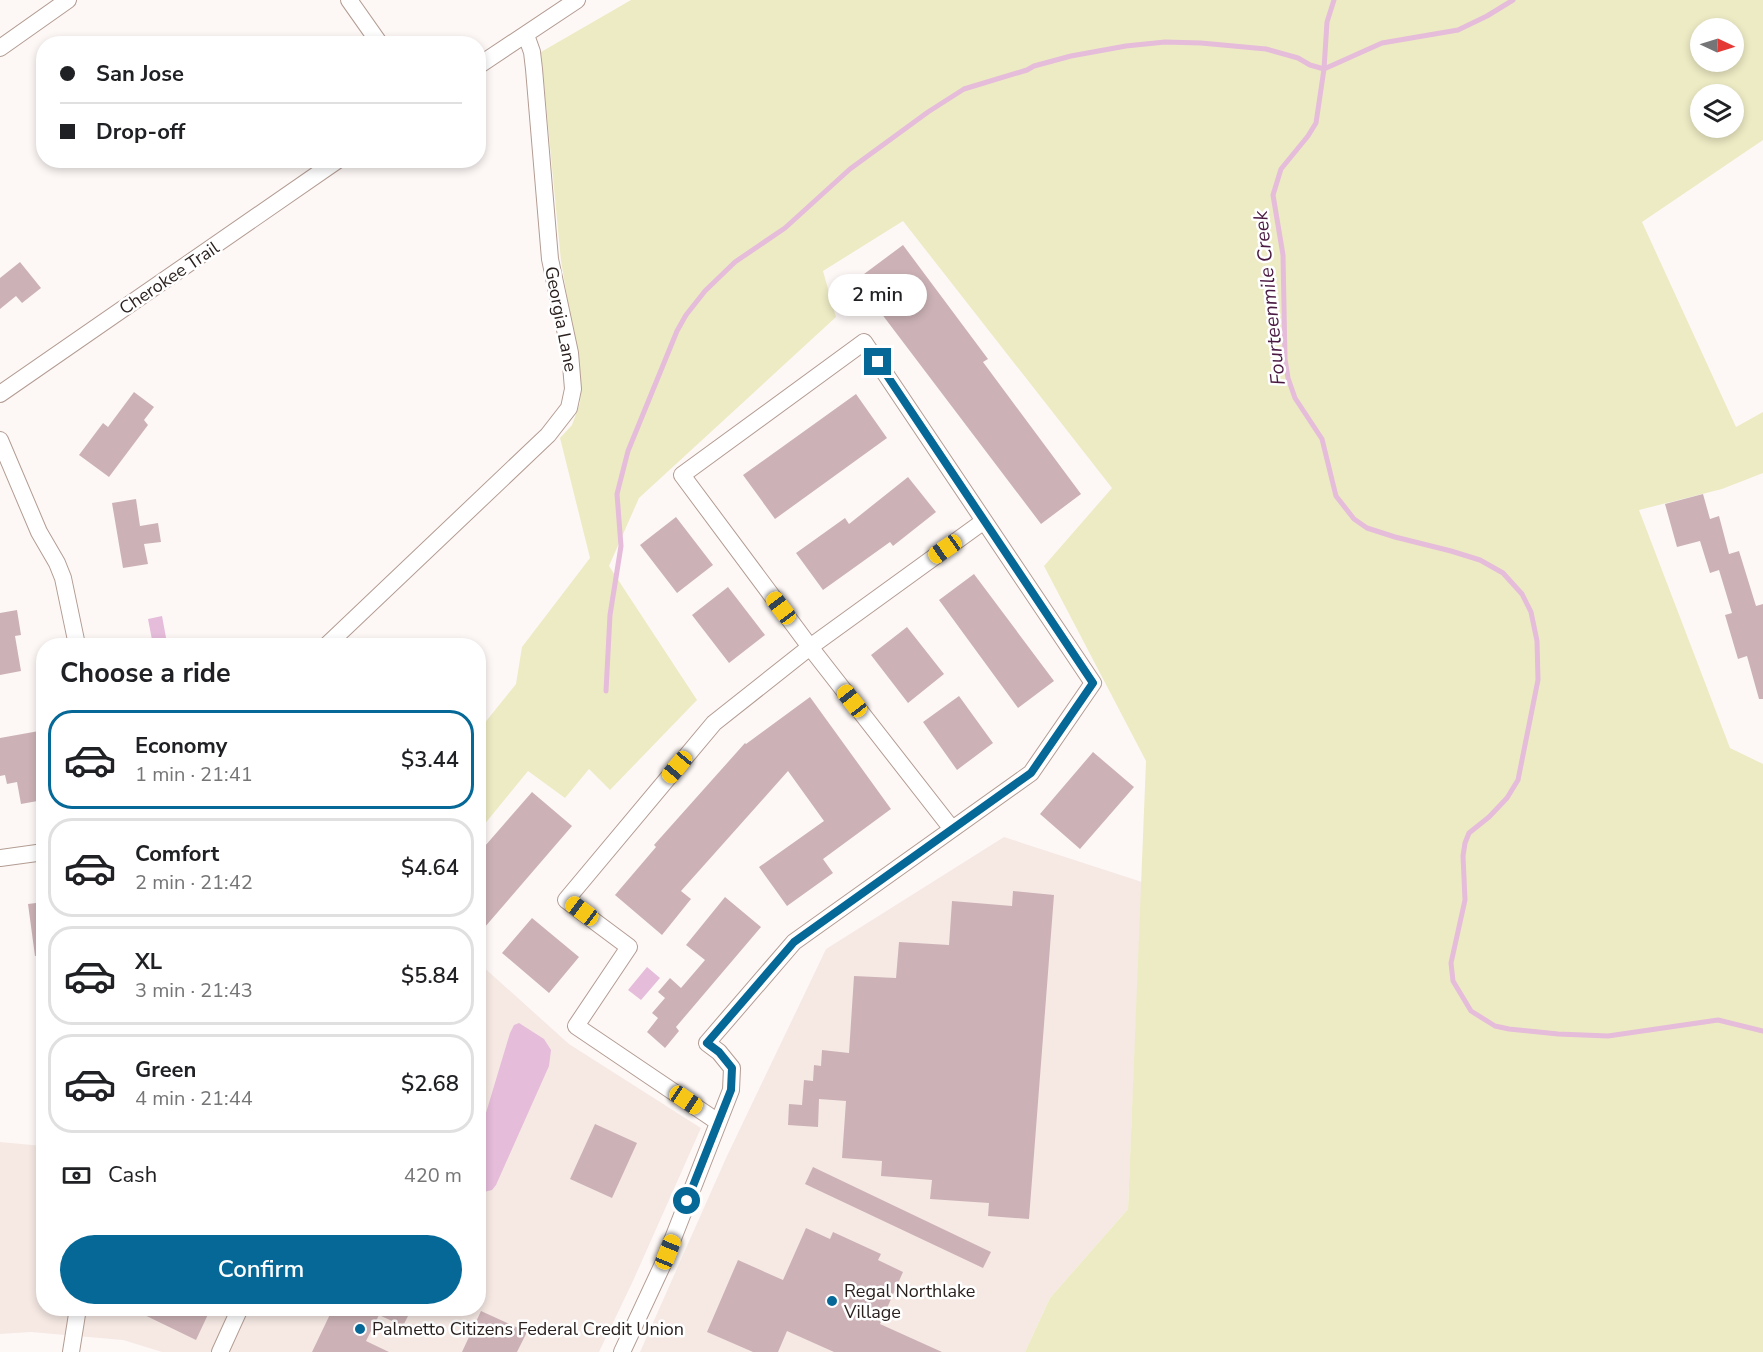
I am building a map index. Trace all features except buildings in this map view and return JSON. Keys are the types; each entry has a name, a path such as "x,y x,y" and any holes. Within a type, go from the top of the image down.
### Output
{"street":[{"path":"0,48 68,0"},
{"path":"349,0 374,36"},
{"path":"486,61 577,0"},
{"name":"Georgia Lane","path":"334,638 548,435 569,408 573,389 570,353 550,259 534,69 532,52 526,35"},
{"name":"Cherokee Trail","path":"0,394 326,168"},
{"path":"622,1352 663,1264 731,1090 732,1068 719,1052 707,1043 794,942 1031,773 1093,683 864,342 682,475 810,646 952,829"},
{"path":"0,440 39,532 63,578 76,638"},
{"path":"718,1122 576,1026 629,947 566,900 714,723 810,646 984,521"},
{"path":"0,858 36,853"},
{"path":"71,1352 77,1316"},
{"path":"220,1352 236,1316"}],"shaded area":[{"path":"631,0 1763,0 1763,140 1642,222 1736,427 1763,412 1763,473 1722,489 1639,510 1730,748 1763,764 1763,1352 1025,1352 1050,1298 1128,1209 1146,761 1044,566 1112,488 903,221 823,271 836,317 639,498 609,566 697,700 610,790 589,769 565,798 528,771 486,822 486,721 516,684 522,647 590,558 560,438 572,425 580,403 581,380 561,261 541,52"},
{"path":"162,616 166,638 152,638 148,619"},
{"path":"1004,837 1142,882 1128,1209 1050,1298 1025,1352 640,1352 726,1158 826,949"},
{"path":"647,967 660,978 641,1000 628,990"},
{"path":"486,969 569,1044 701,1128 599,1352 162,1352 123,1340 31,1332 0,1334 0,1142 36,1145 36,1316 486,1316"},
{"path":"519,1023 544,1039 551,1050 549,1066 496,1185 492,1190 486,1192 486,1113 514,1025"}],"waterway":[{"name":"Fourteenmile Creek","path":"1334,0 1327,22 1324,69 1316,123 1281,169 1273,195 1283,255 1285,359 1288,378 1295,398 1322,439 1336,496 1354,519 1367,528 1480,560 1503,573 1522,594 1531,612 1537,641 1538,680 1518,780 1507,798 1469,833 1465,843 1463,856 1465,900 1451,963 1453,981 1471,1011 1495,1026 1509,1029 1608,1036 1718,1020 1763,1031"},
{"path":"606,691 610,615 621,546 617,494 628,451 677,331 686,315 705,291 735,262 785,228 850,169 928,112 964,89 1071,56 1165,42 1201,43 1266,49 1298,58 1324,69 1382,43 1458,30 1513,0"}],"place":[{"name":"Regal Northlake Village","path":"832,1301"},
{"name":"Palmetto Citizens Federal Credit Union","path":"360,1329"}],"route":[{"path":"687,1201 731,1090 732,1068 719,1052 707,1043 794,942 1031,773 1093,683 878,362"}]}
